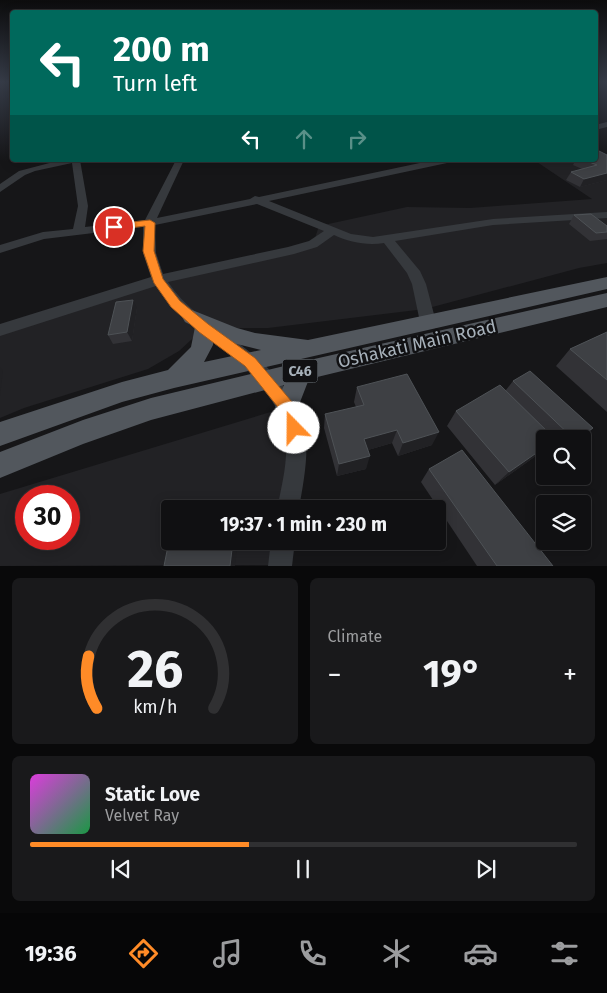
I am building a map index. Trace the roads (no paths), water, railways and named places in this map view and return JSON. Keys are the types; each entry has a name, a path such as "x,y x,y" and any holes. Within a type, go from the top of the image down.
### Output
{"main road":[{"name":"Oshakati Main Road","path":"0,434 122,392 174,378 607,283"},
{"name":"Oshakati Main Road","path":"0,465 83,432 150,409 300,371 607,300"},
{"path":"198,323 233,336 255,341 313,347"},
{"path":"174,378 201,350 204,339 198,323"},
{"path":"287,407 300,371"}],"street":[{"path":"0,189 32,169 65,162"},
{"path":"75,162 83,206 78,231"},
{"path":"179,162 150,223 148,251 158,280 175,304 250,362 287,407 294,428 295,446 289,500"},
{"path":"0,249 43,236 150,223 255,199 437,162"},
{"path":"255,199 332,231 359,240 373,242 409,234 484,224 607,215"},
{"path":"0,330 158,280 290,251 313,244 332,231"},
{"path":"387,239 413,271 419,284 428,322"},
{"path":"280,566 282,550"}]}
